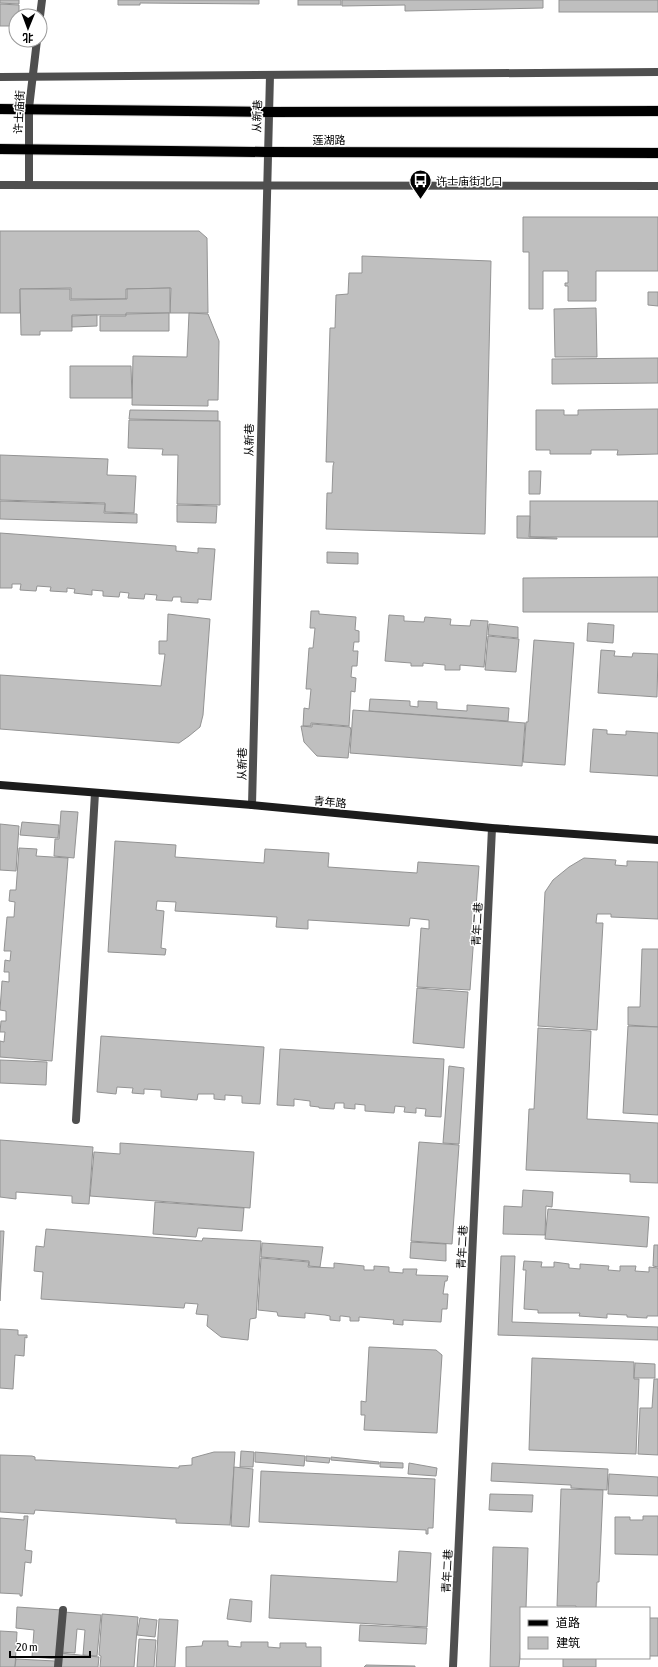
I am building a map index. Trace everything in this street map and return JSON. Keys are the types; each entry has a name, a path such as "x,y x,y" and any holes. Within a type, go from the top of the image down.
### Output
{"main road":[{"path":"0,109 29,108 268,112 658,111"},
{"name":"莲湖路","path":"0,149 267,152 658,153"}],"street":[{"name":"许士庙街","path":"29,185 29,108 36,48"},
{"path":"0,77 658,72"},
{"name":"从新巷","path":"252,805 266,186 270,75"},
{"path":"0,185 658,186"},
{"name":"青年路","path":"0,785 252,805 492,828 658,840"},
{"path":"76,1120 95,793"},
{"name":"青年二巷","path":"453,1667 492,828"},
{"path":"58,1667 63,1610"}],"building":[{"path":"0,0 19,0 19,4 0,3"},
{"path":"118,0 259,0 259,4 140,3 140,5 118,5"},
{"path":"298,0 341,0 341,5 298,5"},
{"path":"342,0 543,0 543,8 405,11 405,5 342,6"},
{"path":"559,0 658,0 658,12 559,12"},
{"path":"0,4 19,5 19,8 8,8 8,26 0,26"},
{"path":"523,217 658,217 658,271 596,271 596,301 568,301 568,286 565,286 565,283 568,283 568,271 543,271 543,309 529,309 529,252 523,252"},
{"path":"0,231 199,231 207,238 208,313 170,313 171,288 126,289 126,299 71,299 71,288 20,289 20,313 0,313"},
{"path":"362,256 491,261 485,534 326,529 327,493 332,493 334,462 326,462 330,328 335,328 336,295 348,294 349,273 362,273"},
{"path":"170,288 170,313 72,315 72,331 40,331 40,335 21,335 20,289 70,289 70,300 127,299 127,289"},
{"path":"648,292 658,292 658,306 648,305"},
{"path":"596,308 597,357 555,357 554,309"},
{"path":"169,313 169,331 100,331 100,316"},
{"path":"189,313 208,314 219,341 218,400 208,400 208,406 132,405 133,356 187,357"},
{"path":"97,315 97,326 72,327 72,316"},
{"path":"658,358 658,383 552,384 552,359"},
{"path":"70,366 131,366 132,398 70,398"},
{"path":"658,409 658,454 617,455 618,450 591,450 591,454 550,454 550,450 536,450 536,410 564,410 564,415 578,415 578,410"},
{"path":"130,410 218,411 218,421 129,419"},
{"path":"129,420 220,421 220,505 177,504 178,455 162,455 163,449 128,448"},
{"path":"0,455 108,459 107,475 136,476 134,513 105,512 105,503 0,500"},
{"path":"529,471 541,471 540,494 529,494"},
{"path":"0,501 105,504 104,513 137,514 137,523 0,519"},
{"path":"530,501 658,501 658,537 530,537"},
{"path":"177,505 217,506 216,523 177,522"},
{"path":"517,516 530,516 529,537 557,539 517,538"},
{"path":"0,533 176,546 176,551 198,553 198,548 215,549 211,600 198,599 198,603 181,602 181,597 173,597 172,601 156,600 157,595 145,594 144,599 128,598 129,593 120,592 119,597 103,596 103,591 92,590 92,595 74,593 75,589 67,588 67,592 50,591 51,587 37,586 36,591 20,590 21,584 12,584 12,588 0,588"},
{"path":"327,552 358,553 358,564 327,563"},
{"path":"658,577 658,612 523,612 523,578"},
{"path":"311,611 319,611 319,614 356,617 355,630 359,631 359,642 354,642 353,651 358,651 357,666 352,666 351,677 356,678 355,692 351,691 349,726 311,723 311,726 303,726 304,708 309,709 311,689 306,689 309,648 313,648 315,628 310,628"},
{"path":"168,614 210,619 203,715 200,727 179,743 0,729 0,675 161,686 165,654 159,654 159,641 167,641"},
{"path":"389,615 404,616 404,621 424,622 425,617 451,619 450,625 470,626 471,620 488,621 484,667 460,665 460,670 445,670 445,665 423,663 423,666 411,666 411,663 385,661"},
{"path":"588,623 614,625 613,643 587,641"},
{"path":"489,624 518,627 518,638 488,635"},
{"path":"488,636 519,639 516,672 485,670"},
{"path":"534,640 574,643 565,765 523,762 526,722 528,722"},
{"path":"601,650 615,651 614,656 632,657 633,653 658,654 657,697 598,693"},
{"path":"370,699 410,701 410,706 418,707 418,701 437,702 437,709 467,711 467,705 509,708 508,721 369,711"},
{"path":"353,710 525,723 522,766 350,753"},
{"path":"312,724 350,727 348,758 317,756 304,742 301,726 312,727"},
{"path":"593,729 607,730 607,734 626,735 626,731 658,733 658,776 590,772"},
{"path":"61,811 78,812 74,858 54,856 55,839 59,839"},
{"path":"22,822 59,825 58,838 20,835"},
{"path":"0,824 19,826 16,871 0,870"},
{"path":"115,841 176,845 175,857 264,863 265,849 329,853 328,867 417,873 418,862 479,866 470,990 417,987 421,928 429,929 429,920 410,918 409,926 308,920 308,929 276,927 277,917 175,911 176,902 157,901 156,910 164,911 161,948 166,949 165,955 108,952"},
{"path":"19,848 37,849 36,856 68,858 52,1061 0,1057 0,1041 4,1042 5,1032 0,1032 1,1021 6,1021 6,1011 0,1010 2,981 9,982 9,972 4,972 5,960 10,961 11,951 4,951 7,917 14,917 15,902 9,901 10,890 16,890"},
{"path":"584,858 616,860 615,865 627,866 627,861 658,862 658,919 611,917 611,914 597,914 596,923 603,923 597,1030 538,1026 545,892 553,880 569,867"},
{"path":"642,949 658,949 658,1027 628,1025 628,1007 640,1007"},
{"path":"417,988 468,992 464,1048 413,1043"},
{"path":"628,1026 658,1027 658,1115 623,1113"},
{"path":"538,1028 591,1031 587,1119 658,1123 658,1183 630,1182 630,1174 526,1170 529,1109 534,1109"},
{"path":"101,1036 264,1047 260,1104 242,1103 242,1096 225,1095 225,1100 214,1099 214,1094 198,1094 197,1100 161,1097 161,1090 144,1089 144,1094 132,1093 133,1088 117,1087 116,1094 97,1092"},
{"path":"280,1049 444,1059 441,1117 425,1116 426,1109 416,1108 416,1113 404,1112 405,1107 395,1106 394,1113 365,1111 365,1105 355,1104 355,1109 344,1108 344,1103 335,1103 334,1109 319,1108 310,1106 310,1101 294,1099 294,1106 277,1105"},
{"path":"0,1060 47,1062 46,1085 0,1083"},
{"path":"449,1066 464,1068 459,1144 443,1143"},
{"path":"0,1140 93,1147 89,1204 72,1203 72,1196 16,1192 16,1199 0,1197"},
{"path":"419,1142 459,1145 452,1244 411,1241"},
{"path":"120,1143 254,1152 250,1208 90,1196 94,1152 120,1154"},
{"path":"523,1190 553,1192 552,1207 546,1206 545,1235 503,1234 504,1206 522,1207"},
{"path":"155,1202 244,1208 242,1231 198,1228 196,1237 153,1234"},
{"path":"548,1209 649,1217 647,1247 545,1239"},
{"path":"46,1229 202,1241 203,1238 261,1241 256,1318 250,1319 248,1340 221,1337 207,1326 208,1315 196,1314 198,1304 185,1303 184,1308 41,1299 43,1272 34,1271 36,1246 44,1247"},
{"path":"0,1231 4,1231 0,1301"},
{"path":"411,1242 446,1244 446,1261 410,1258"},
{"path":"262,1243 323,1247 320,1267 309,1266 309,1261 261,1257"},
{"path":"654,1245 658,1245 658,1267 653,1266"},
{"path":"501,1256 515,1256 512,1322 658,1327 658,1340 498,1335"},
{"path":"261,1258 309,1262 308,1267 334,1268 334,1263 364,1266 364,1270 374,1270 374,1266 389,1267 389,1272 403,1273 403,1269 417,1269 416,1275 448,1276 447,1281 445,1281 443,1294 448,1294 447,1309 442,1309 441,1322 403,1320 403,1325 393,1324 394,1320 359,1317 359,1321 350,1321 350,1317 342,1316 340,1316 340,1321 330,1320 330,1316 305,1313 305,1318 278,1316 277,1312 258,1310"},
{"path":"524,1261 542,1262 541,1267 554,1267 554,1262 569,1264 569,1268 580,1269 580,1264 609,1266 608,1270 620,1271 620,1266 636,1266 635,1271 649,1272 649,1267 658,1268 658,1316 647,1316 647,1318 607,1314 607,1318 579,1316 580,1313 538,1313 538,1310 524,1309 526,1270 523,1270"},
{"path":"0,1329 18,1330 18,1335 27,1335 27,1338 25,1337 24,1356 15,1355 13,1389 0,1388"},
{"path":"369,1347 436,1350 442,1355 437,1433 364,1430 365,1415 361,1415 361,1401 366,1402"},
{"path":"532,1358 634,1362 634,1379 639,1379 636,1454 529,1450"},
{"path":"635,1363 655,1364 655,1378 634,1378"},
{"path":"654,1379 658,1379 658,1455 638,1454 640,1408 652,1408"},
{"path":"241,1451 254,1452 253,1467 240,1467"},
{"path":"214,1452 235,1452 230,1525 176,1523 176,1519 35,1510 34,1514 0,1512 0,1455 32,1456 35,1457 35,1460 179,1468 179,1466 192,1465 192,1458"},
{"path":"255,1452 305,1456 304,1466 255,1462"},
{"path":"306,1456 330,1458 329,1463 306,1461"},
{"path":"331,1457 379,1462 379,1464 331,1460"},
{"path":"380,1462 403,1463 403,1468 380,1467"},
{"path":"409,1463 437,1468 436,1476 408,1474"},
{"path":"492,1463 608,1469 607,1490 571,1488 571,1485 491,1481"},
{"path":"234,1467 253,1469 249,1527 231,1526"},
{"path":"261,1471 435,1479 433,1528 428,1528 428,1534 426,1534 426,1530 259,1522"},
{"path":"609,1474 658,1477 658,1496 608,1494"},
{"path":"561,1489 603,1490 599,1582 597,1582 596,1607 557,1606"},
{"path":"490,1494 533,1495 532,1512 489,1510"},
{"path":"24,1516 28,1516 25,1550 32,1551 31,1563 25,1562 22,1596 20,1596 20,1594 0,1593 0,1518 24,1520"},
{"path":"643,1516 658,1516 658,1555 615,1554 615,1517 630,1517 630,1520 643,1520"},
{"path":"493,1547 528,1548 526,1607 520,1607 519,1667 490,1667"},
{"path":"399,1551 431,1553 427,1627 269,1618 271,1575 397,1582"},
{"path":"230,1599 252,1601 251,1622 227,1619"},
{"path":"17,1607 62,1610 58,1659 32,1657 34,1630 16,1628"},
{"path":"64,1612 101,1615 97,1656 83,1655 85,1630 77,1629 75,1653 60,1652"},
{"path":"102,1614 138,1617 134,1667 100,1667 101,1656 99,1655"},
{"path":"140,1618 157,1620 155,1637 137,1635"},
{"path":"650,1618 658,1618 658,1656 650,1656"},
{"path":"159,1619 178,1620 175,1667 156,1667"},
{"path":"360,1625 427,1628 426,1644 359,1641"},
{"path":"0,1631 17,1632 15,1667 0,1667"},
{"path":"139,1639 156,1640 154,1667 137,1667"},
{"path":"203,1641 228,1641 228,1646 241,1647 241,1642 268,1642 268,1647 280,1648 280,1643 306,1643 306,1647 321,1647 321,1667 186,1667 186,1647 202,1646"},
{"path":"60,1653 99,1657 98,1667 59,1667"},
{"path":"16,1659 55,1661 55,1667 15,1667"},
{"path":"563,1659 596,1659 596,1667 563,1667"},
{"path":"366,1665 415,1666 415,1667 364,1667"}],"place":[{"name":"许士庙街北口","path":"421,200"}]}
